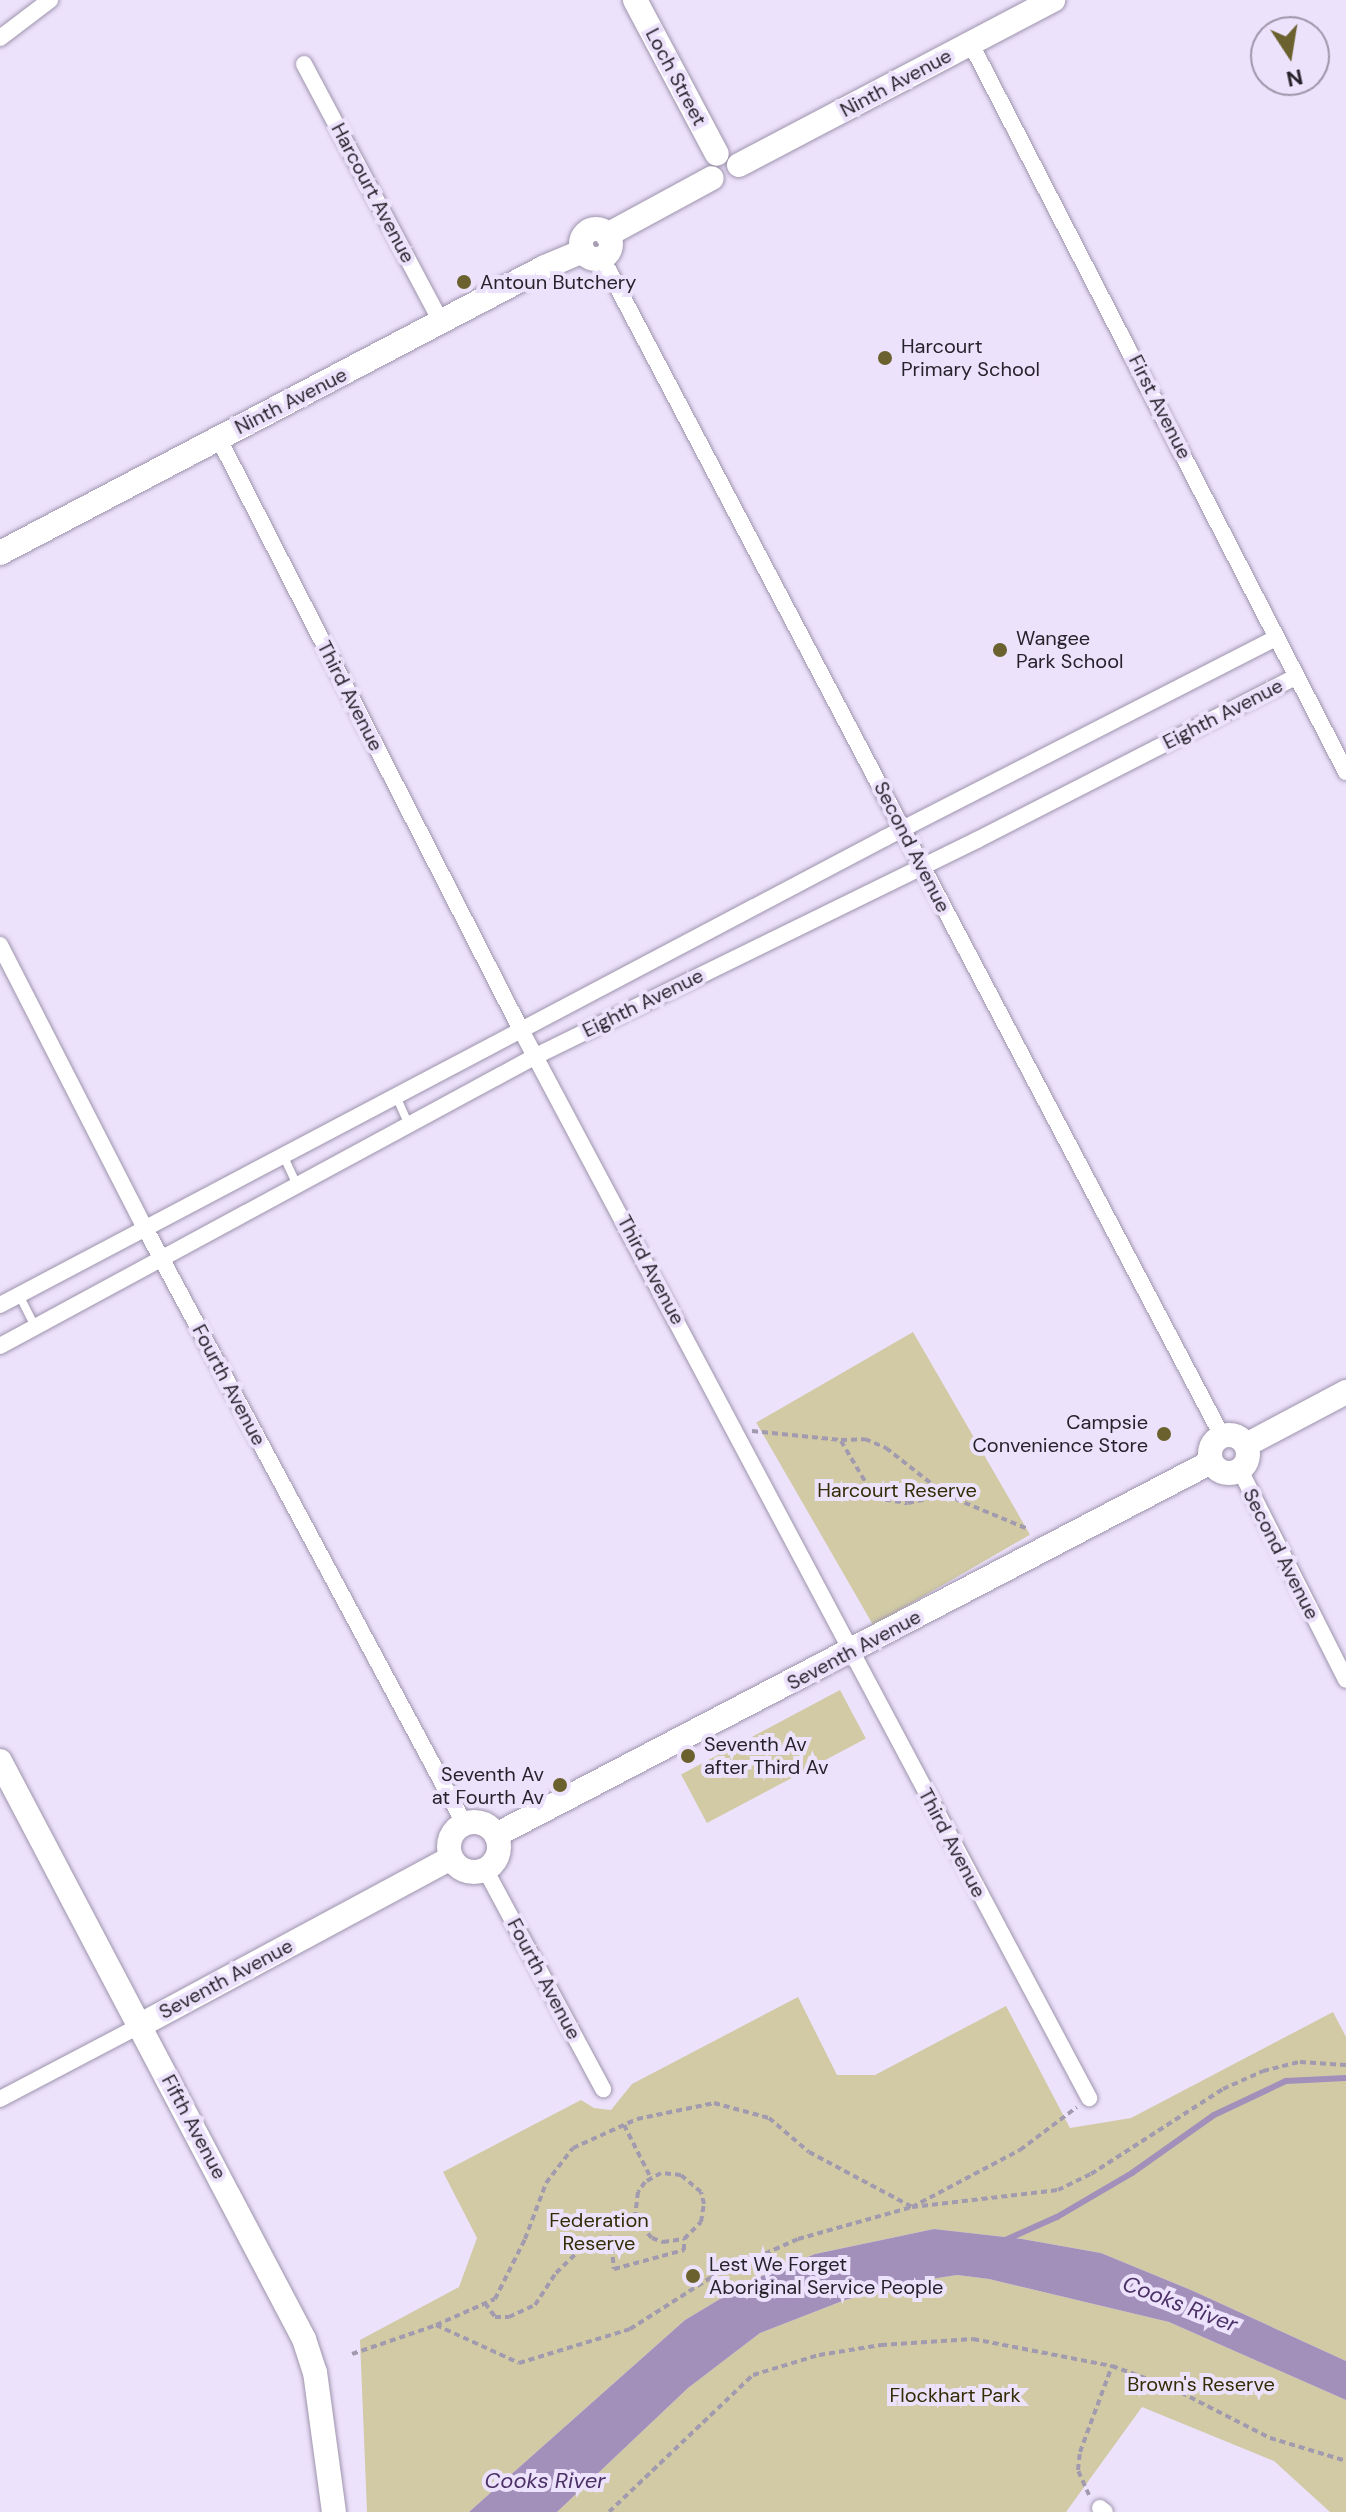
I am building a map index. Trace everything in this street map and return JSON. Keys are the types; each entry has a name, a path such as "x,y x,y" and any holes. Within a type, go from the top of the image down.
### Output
{"main road":[{"name":"Loch Street","path":"635,0 714,166"},
{"name":"Ninth Avenue","path":"0,553 442,323 598,248 714,166 720,183 730,182 738,175 739,165 1053,0"},
{"path":"1246,1445 1346,1392"},
{"path":"1234,1435 1246,1445 1248,1458 1240,1470 1226,1473 1211,1462 1212,1444 1222,1436 1234,1435"},
{"name":"Seventh Avenue","path":"496,1835 1211,1462"},
{"name":"Fifth Avenue","path":"0,1761 304,2339 315,2372 334,2512"},
{"path":"464,1823 486,1824 496,1835 496,1858 485,1869 470,1872 451,1858 451,1834 464,1823"},
{"name":"Seventh Avenue","path":"139,2026 451,1858"}],"street":[{"path":"0,38 50,0"},
{"name":"First Avenue","path":"971,44 1158,401 1295,677 1346,772"},
{"name":"Harcourt Avenue","path":"304,64 442,323"},
{"name":"Second Avenue","path":"598,248 1222,1436"},
{"name":"Third Avenue","path":"219,439 521,1030 736,1429 1089,2098"},
{"name":"Eighth Avenue","path":"0,1305 902,829 1276,638"},
{"name":"Eighth Avenue","path":"0,1346 536,1056 922,866 1295,677"},
{"name":"Fourth Avenue","path":"0,945 145,1228 464,1823"},
{"name":"Second Avenue","path":"1240,1470 1346,1680"},
{"name":"Fourth Avenue","path":"485,1869 603,2089"},
{"name":"Seventh Avenue","path":"0,2099 139,2026"}],"lane":[{"path":"395,1096 409,1125"},
{"path":"283,1155 297,1185"},
{"path":"19,1295 35,1326"}],"path":[{"path":"736,1429 841,1440 865,1439 886,1448 946,1495 1028,1529"},
{"path":"841,1440 857,1473 875,1498 908,1503 946,1495"},
{"path":"436,2325 519,2363 630,2329 710,2278 798,2239 912,2207 1058,2190 1091,2174 1223,2089 1263,2071 1300,2062 1346,2065"},
{"path":"912,2207 1020,2150 1089,2098"},
{"path":"352,2354 436,2325 495,2299 525,2239 546,2183 573,2148 624,2125 714,2103 769,2118 809,2152 912,2207"},
{"path":"624,2125 651,2178"},
{"path":"661,2173 681,2175 701,2192 704,2204 701,2222 684,2239 663,2242 641,2229 634,2203 638,2192 651,2178 661,2173"},
{"path":"485,2303 495,2317 509,2317 535,2305 556,2273 588,2242 611,2237 614,2269 684,2250 684,2239"},
{"path":"609,2512 753,2375 787,2363 881,2345 973,2339 1112,2366 1172,2388 1270,2438 1346,2461"},
{"path":"1102,2510 1087,2491 1078,2470 1080,2452 1112,2366"}],"green space":[{"name":"Harcourt Reserve","path":"913,1332 1030,1535 873,1625 756,1422"},
{"path":"840,1690 866,1739 707,1823 681,1775"},
{"name":"Federation Reserve","path":"798,1997 837,2075 875,2075 1006,2006 1070,2128 1131,2118 1333,2012 1346,2037 1346,2361 1191,2290 1101,2253 1022,2239 934,2229 815,2254 750,2281 685,2320 469,2512 367,2512 360,2340 459,2287 477,2238 443,2172 581,2100 594,2108 611,2110 632,2084"},
{"name":"Flockhart Park","path":"957,2275 989,2279 1169,2322 1346,2400 1346,2512 1330,2512 1274,2461 1142,2407 1066,2512 557,2512 688,2388 760,2333 845,2300 906,2283"}],"water":[{"name":"Cooks River","path":"934,2229 1022,2239 1101,2253 1191,2290 1346,2361 1346,2400 1169,2322 989,2279 957,2275 906,2283 845,2300 760,2333 688,2388 557,2512 469,2512 685,2320 750,2281 815,2254"}],"waterway":[{"path":"1001,2242 1057,2217 1132,2173 1214,2115 1286,2081 1346,2078"}],"place":[{"name":"Antoun Butchery","path":"464,282"},
{"name":"Harcourt Primary School","path":"885,358"},
{"name":"Wangee Park School","path":"1000,650"},
{"name":"Campsie Convenience Store","path":"1164,1434"},
{"name":"Seventh Av after Third Av","path":"688,1756"},
{"name":"Seventh Av at Fourth Av","path":"560,1785"},
{"name":"Lest We Forget Aboriginal Service People","path":"693,2276"}],"park label":[{"name":"Brown's Reserve","path":"1201,2384"}]}
